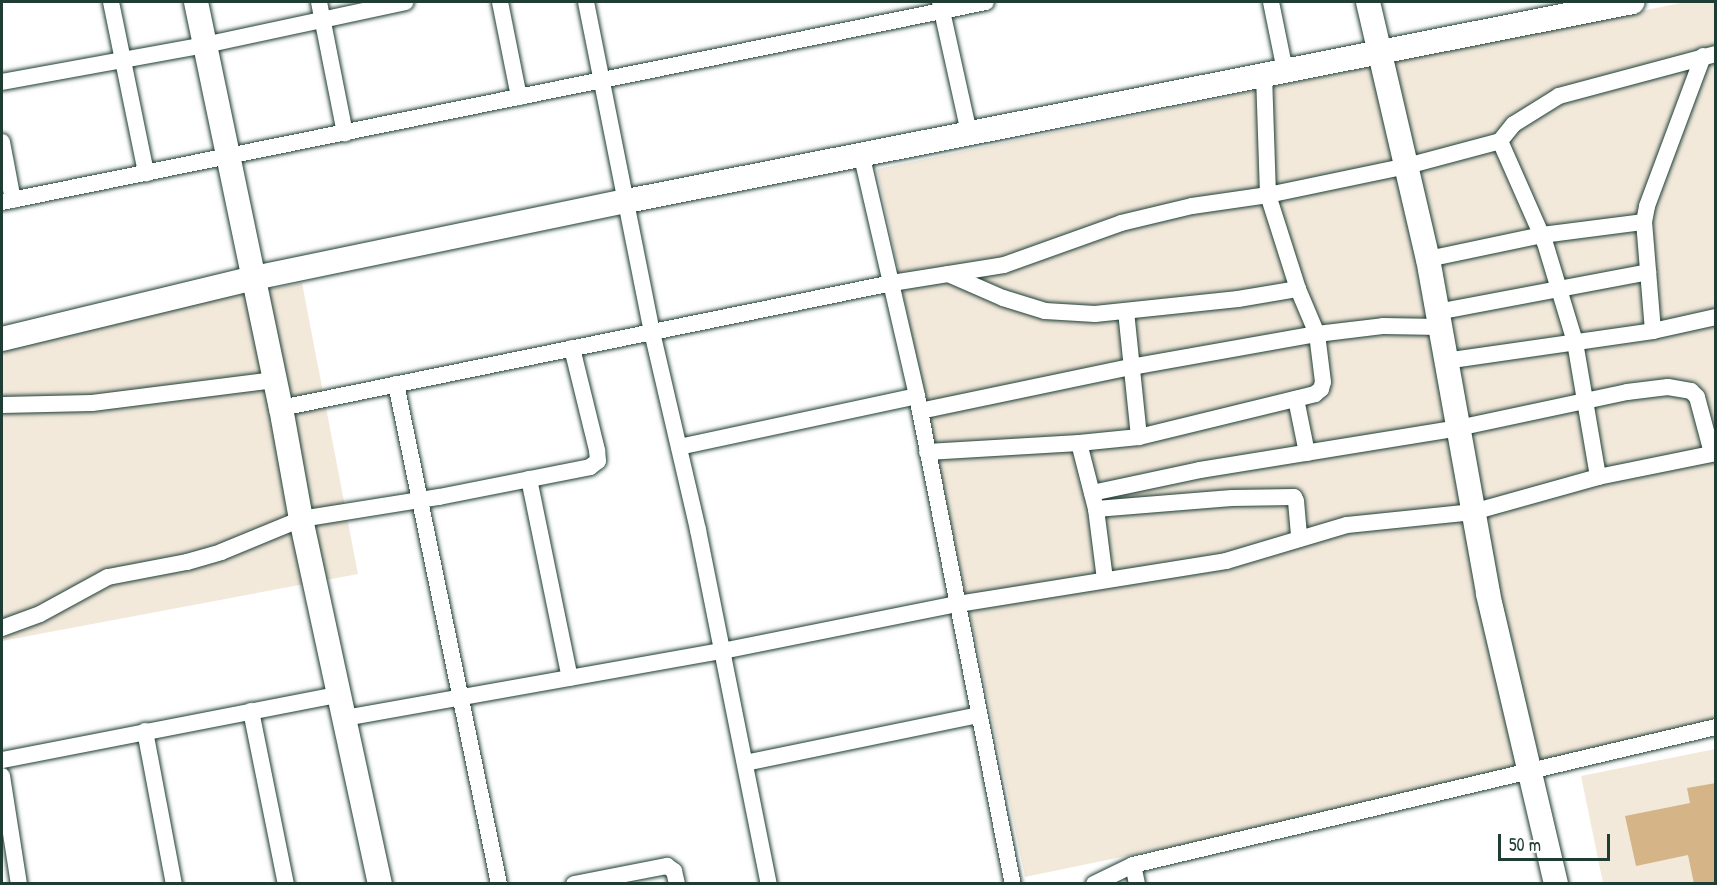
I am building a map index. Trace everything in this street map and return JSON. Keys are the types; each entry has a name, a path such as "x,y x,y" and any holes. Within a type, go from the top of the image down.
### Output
{"street":[{"path":"111,2 146,173"},
{"path":"196,2 281,408 301,519 380,884"},
{"path":"319,2 345,133"},
{"path":"2,82 205,45 405,2"},
{"path":"500,2 519,97"},
{"path":"586,2 652,332 679,447 746,763 769,884"},
{"path":"2,142 7,201 519,97 941,6 986,2"},
{"path":"927,452 1139,437 1315,394 1321,389 1323,382 1317,333 1298,290 1268,195 1274,73 1271,2"},
{"path":"1368,2 1428,259 1488,594 1556,884"},
{"path":"2,339 254,278 861,153 1633,2"},
{"path":"941,6 969,133"},
{"path":"281,408 892,283 1012,262 1131,221 1192,206 1268,195 1407,166 1500,141 1514,124 1559,96 1709,55"},
{"path":"1653,331 1644,222 1650,195 1709,55"},
{"path":"1500,141 1542,235 1575,342 1587,401 1598,477"},
{"path":"861,153 919,404 978,715 1013,884"},
{"path":"1428,259 1542,235 1644,222"},
{"path":"679,447 1317,333 1439,320 1559,290 1648,272"},
{"path":"948,274 1004,298 1045,311 1095,314 1298,290"},
{"path":"1126,311 1139,437"},
{"path":"1445,361 1653,331 1716,317"},
{"path":"2,628 70,599 108,577 187,562 221,552 301,519 419,500 590,467 598,460 572,348"},
{"path":"2,405 92,402 275,380"},
{"path":"396,384 499,884"},
{"path":"345,718 722,651 958,604 1226,561 1347,525 1473,512 1598,477 1714,453 1697,397 1691,391 1668,387 1646,388 1458,428 1200,470 1094,501"},
{"path":"1296,399 1306,453"},
{"path":"1079,443 1094,501 1105,579"},
{"path":"529,479 570,678"},
{"path":"1094,501 1294,497 1299,539"},
{"path":"2,760 340,694"},
{"path":"251,711 286,884"},
{"path":"746,763 978,715"},
{"path":"1094,884 1133,865 1716,728"},
{"path":"145,731 174,884"},
{"path":"2,776 19,884"},
{"path":"1133,865 1137,884"},
{"path":"574,884 667,866 674,871 677,884"}],"shaded area":[{"path":"1685,2 1715,2 1715,734 1025,877 877,169"},
{"path":"302,283 358,574 2,641 2,340"},
{"path":"1715,749 1715,883 1603,883 1581,776"}],"building":[{"path":"1716,783 1716,884 1694,884 1688,855 1636,866 1625,816 1690,803 1687,788"}]}
